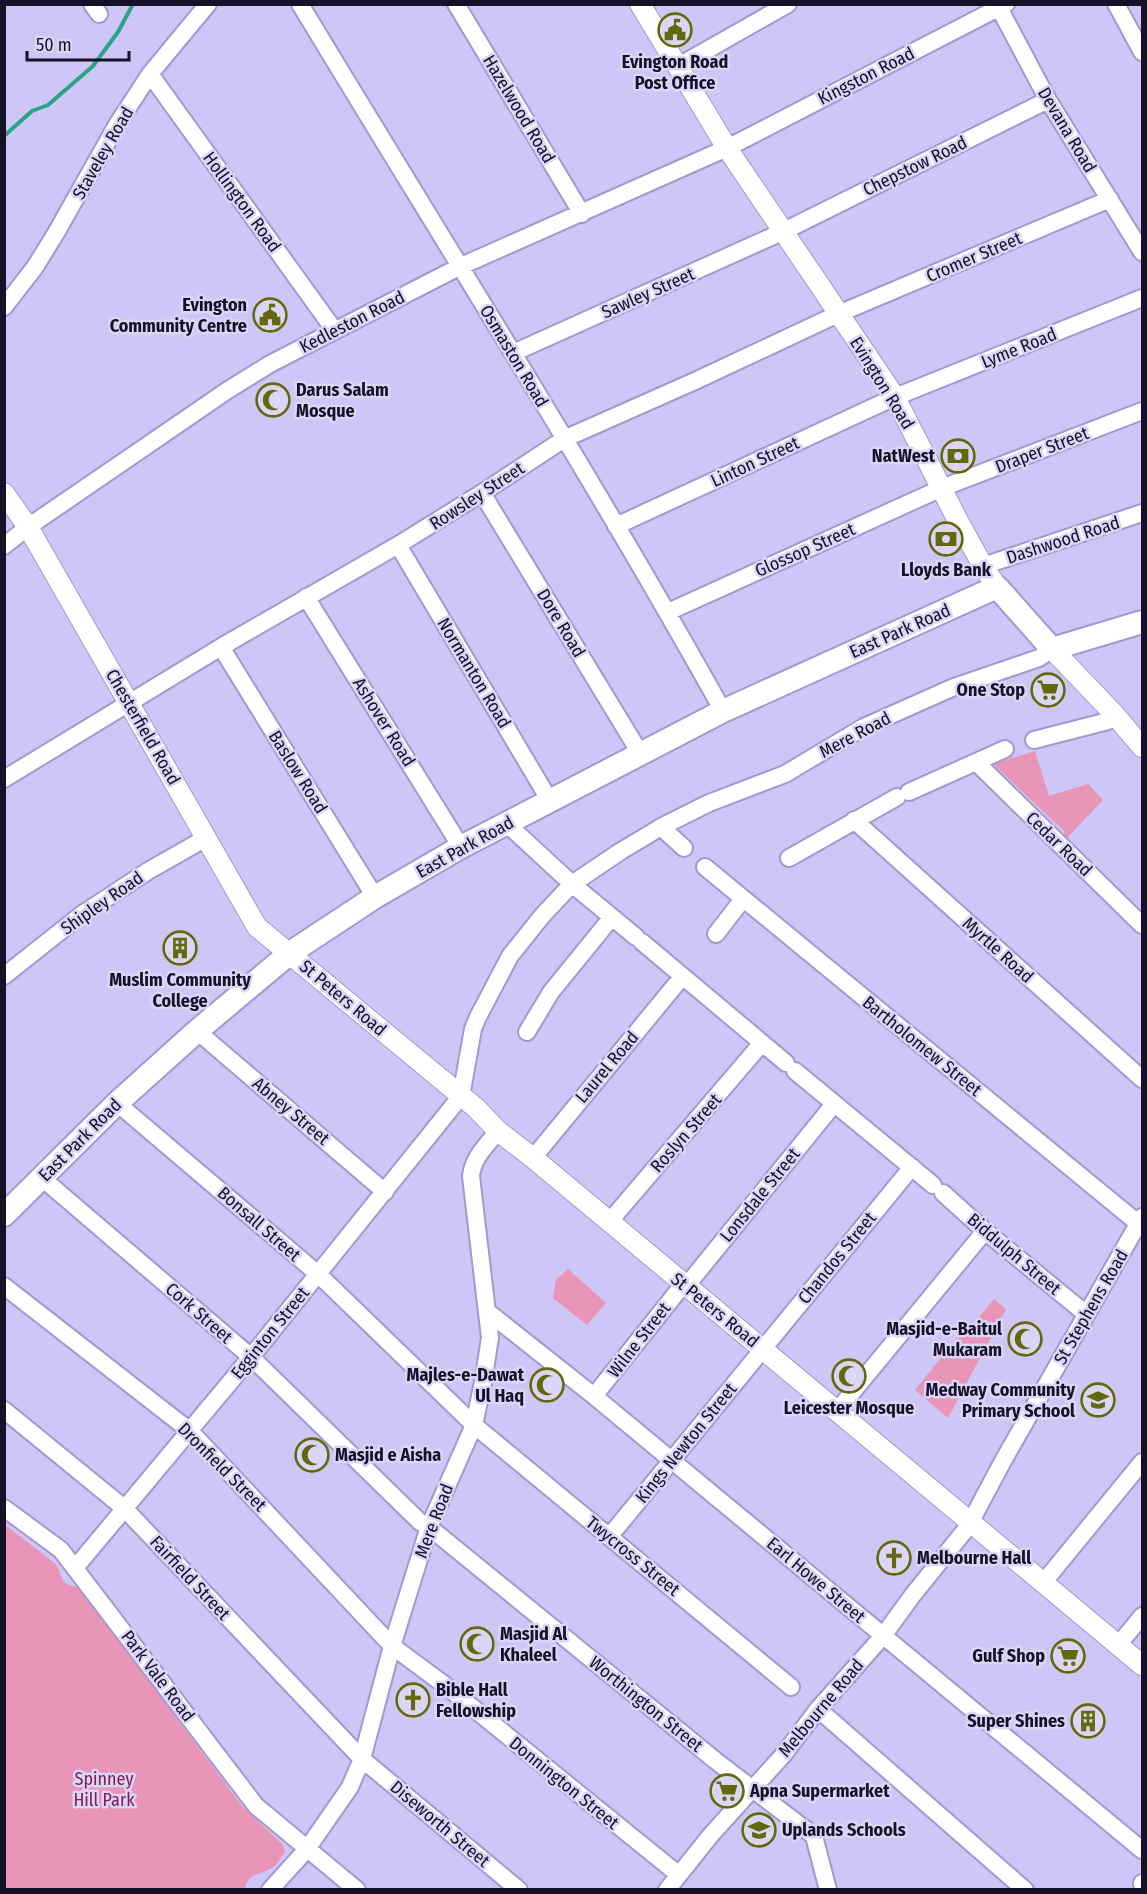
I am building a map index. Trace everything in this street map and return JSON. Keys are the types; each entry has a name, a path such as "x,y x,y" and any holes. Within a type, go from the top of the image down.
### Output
{"main road":[{"name":"East Park Road","path":"4,1215 117,1103 197,1031 290,953 375,897 461,847 723,711 997,587"},
{"name":"Evington Road","path":"997,587 1052,649"},
{"path":"1052,649 1143,622"}],"street":[{"name":"Staveley Road","path":"4,307 35,267 57,233 118,123 150,74 208,4"},
{"name":"Osmaston Road","path":"300,4 668,612 723,711"},
{"name":"Hazelwood Road","path":"456,4 582,214"},
{"name":"Evington Road","path":"640,4 727,148 895,397 957,519 997,587"},
{"path":"677,66 788,4"},
{"path":"1116,4 1143,52"},
{"name":"Devana Road","path":"1000,6 1048,100 1143,252"},
{"name":"Kingston Road","path":"727,148 1000,6"},
{"name":"Hollington Road","path":"150,74 335,331"},
{"name":"Chepstow Road","path":"782,232 1048,100"},
{"name":"Kedleston Road","path":"4,546 28,527 228,390 270,364 459,267 727,148"},
{"name":"Cromer Street","path":"838,314 1110,199"},
{"name":"Sawley Street","path":"513,353 782,232"},
{"name":"Lyme Road","path":"895,397 1143,298"},
{"name":"Rowsley Street","path":"4,779 220,647 398,545 564,439 838,314"},
{"name":"Linton Street","path":"616,526 895,397"},
{"name":"Draper Street","path":"942,488 1143,411"},
{"name":"Glossop Street","path":"668,612 942,488"},
{"name":"Chesterfield Road","path":"4,493 28,527 258,927 290,953"},
{"name":"Dore Road","path":"482,493 640,753"},
{"name":"Dashwood Road","path":"983,566 1143,513"},
{"name":"Normanton Road","path":"398,545 550,801"},
{"name":"Ashover Road","path":"306,597 461,847"},
{"name":"Baslow Road","path":"220,647 375,897"},
{"name":"Evington Road","path":"1052,649 1143,747"},
{"name":"Mere Road","path":"461,1096 473,1029 478,1017 510,956 572,884 621,850 661,827 709,803 785,774 864,727 954,687 1039,658 1052,649"},
{"path":"1034,740 1107,722 1115,715"},
{"path":"789,858 903,794 1005,749"},
{"name":"Cedar Road","path":"976,762 1143,925"},
{"name":"Myrtle Road","path":"854,820 1143,1079"},
{"path":"507,824 572,884 912,1167"},
{"path":"661,827 684,848"},
{"name":"Shipley Road","path":"4,975 81,915 148,871 206,838"},
{"name":"Bartholomew Street","path":"705,867 1141,1221"},
{"path":"716,934 743,899"},
{"path":"528,1032 551,992 612,917"},
{"name":"St Peters Road","path":"290,953 461,1096 498,1131 1143,1665"},
{"name":"Laurel Road","path":"533,1158 682,977"},
{"name":"Abney Street","path":"197,1031 385,1192"},
{"name":"Roslyn Street","path":"609,1222 762,1044"},
{"name":"Egginton Street","path":"75,1568 251,1357 461,1096"},
{"name":"Bonsall Street","path":"117,1103 318,1274 474,1425"},
{"name":"Lonsdale Street","path":"685,1285 834,1104"},
{"name":"Mere Road","path":"270,1890 307,1849 350,1787 362,1760 429,1527 474,1425 490,1338 471,1176 472,1166 478,1156 498,1131"},
{"name":"Biddulph Street","path":"912,1167 1086,1314"},
{"name":"Chandos Street","path":"763,1349 912,1167"},
{"name":"Cork Street","path":"42,1179 251,1357 411,1513 429,1527"},
{"name":"St Stephens Road","path":"971,1523 1003,1461 1141,1221"},
{"path":"837,1411 985,1231"},
{"name":"Wilne Street","path":"594,1396 685,1285"},
{"name":"Dronfield Street","path":"4,1286 190,1431 393,1646"},
{"name":"Earl Howe Street","path":"488,1312 594,1396 1143,1850"},
{"name":"Kings Newton Street","path":"609,1537 763,1349"},
{"name":"Fairfield Street","path":"4,1410 124,1508 362,1760"},
{"name":"Twycross Street","path":"474,1425 791,1687"},
{"path":"1043,1583 1143,1462"},
{"name":"Park Vale Road","path":"4,1508 61,1550 256,1806 357,1890"},
{"name":"Melbourne Road","path":"667,1890 751,1788 784,1754 818,1709 883,1636 971,1523"},
{"name":"Worthington Street","path":"429,1527 751,1788 814,1836 828,1890"},
{"path":"1119,1644 1143,1616"},
{"name":"Donnington Street","path":"393,1646 679,1875"},
{"path":"818,1709 1025,1890"},
{"name":"Diseworth Street","path":"362,1760 519,1890"}],"green space":[{"path":"1035,751 1049,796 1088,784 1103,800 1065,840 1064,831 993,764"},
{"path":"568,1269 606,1303 587,1325 553,1298 556,1280"},
{"path":"994,1299 1006,1309 948,1418 915,1390 963,1331 966,1333"},
{"name":"Spinney Hill Park","path":"5,1525 56,1564 66,1584 79,1588 242,1806 283,1845 285,1852 276,1865 251,1877 245,1889 5,1889"}],"waterway":[{"path":"4,136 32,111 48,105 93,66 118,32 133,4"}],"place":[{"name":"Evington Road Post Office","path":"675,30"},
{"name":"Evington Community Centre","path":"270,315"},
{"name":"Darus Salam Mosque","path":"273,400"},
{"name":"NatWest","path":"958,456"},
{"name":"Lloyds Bank","path":"946,539"},
{"name":"One Stop","path":"1048,690"},
{"name":"Muslim Community College","path":"180,948"},
{"name":"Masjid-e-Baitul Mukaram","path":"1025,1339"},
{"name":"Leicester Mosque","path":"849,1376"},
{"name":"Majles-e-Dawat Ul Haq","path":"547,1385"},
{"name":"Medway Community Primary School","path":"1098,1400"},
{"name":"Masjid e Aisha","path":"312,1455"},
{"name":"Melbourne Hall","path":"894,1558"},
{"name":"Masjid Al Khaleel","path":"477,1644"},
{"name":"Gulf Shop","path":"1068,1656"},
{"name":"Bible Hall Fellowship","path":"413,1700"},
{"name":"Super Shines","path":"1088,1721"},
{"name":"Apna Supermarket","path":"727,1791"},
{"name":"Uplands Schools","path":"759,1830"}]}
